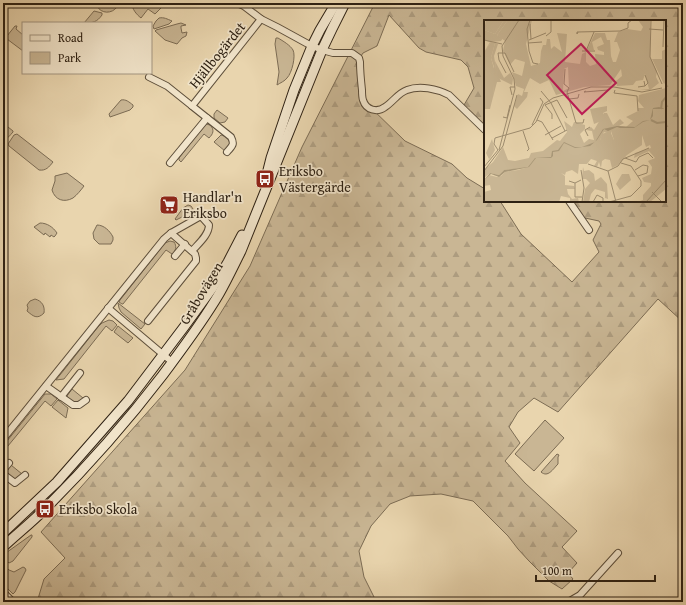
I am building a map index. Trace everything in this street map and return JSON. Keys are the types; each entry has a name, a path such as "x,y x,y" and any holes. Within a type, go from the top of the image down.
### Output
{"main road":[{"name":"Gråbovägen","path":"3,533 58,482 128,401 213,287 246,227 265,178 294,90 312,46 336,3"},
{"name":"Gråbovägen","path":"3,547 45,509 97,454 144,399 195,332 219,294 231,273 255,219 322,50 345,3"}],"street":[{"name":"Hjällbogärdet","path":"237,3 253,12 261,19 312,46 333,53 352,53 359,58 363,100 367,107 377,111 382,110 403,92 421,88 432,89 449,95 484,129"},
{"name":"Hjällbogärdet","path":"192,106 261,19"},
{"name":"Hjällbogärdet","path":"149,77 167,86 231,137 234,142 227,152"},
{"path":"170,163 207,118"},
{"path":"570,202 589,230"},
{"path":"3,440 164,239 171,233 201,216 209,225 209,229 192,251"},
{"path":"148,321 196,261 195,254 171,233"},
{"path":"175,256 184,244"},
{"path":"108,308 172,362"},
{"path":"61,396 80,373"},
{"path":"46,386 73,405 79,406 86,400"},
{"path":"3,470 9,463"},
{"path":"3,474 14,483 25,475"},
{"path":"568,602 580,595 618,553"},
{"path":"3,592 13,602"},
{"path":"580,595 584,601"}],"green space":[{"path":"99,3 104,3 107,6 111,3 116,3 117,7 110,12 104,12 97,6"},
{"path":"132,3 147,6 159,6 161,8 155,14 148,9 141,18 137,15"},
{"path":"375,3 683,3 683,322 658,299 558,412 534,398 518,412 509,427 520,443 505,461 525,483 577,531 562,547 577,563 568,573 573,579 562,589 549,581 518,549 508,536 473,501 441,494 410,496 390,504 371,526 359,551 364,577 376,601 378,602 37,602 44,579 65,558 41,532 185,370 250,266 302,147"},
{"path":"94,11 102,13 102,15 94,22 85,22"},
{"path":"159,18 172,21 169,24 154,29 153,26"},
{"path":"181,23 186,25 181,26 182,33 187,32 186,36 177,44 165,40 155,31 156,30"},
{"path":"15,26 17,26 16,29 22,34 22,50 7,39 7,36"},
{"path":"276,38 290,46 294,53 294,60 289,76 277,85 279,72 275,44"},
{"path":"121,100 127,101 133,105 133,107 130,110 110,117 109,114"},
{"path":"217,110 228,118 225,122 220,123 214,118 214,114"},
{"path":"3,123 13,132 8,138 3,140"},
{"path":"206,124 210,125 213,129 212,135 209,138 204,134 181,162 179,158"},
{"path":"17,134 53,162 49,167 44,170 39,170 9,146 8,144 14,135"},
{"path":"221,135 225,136 230,143 225,151 214,142"},
{"path":"67,173 84,186 70,200 60,200 55,196 52,190 55,176"},
{"path":"188,205 193,209 192,212 176,220 175,219 183,208"},
{"path":"40,223 52,227 57,233 55,236 54,237 51,235 50,237 45,233 44,235 34,227"},
{"path":"97,225 104,227 113,237 111,244 99,244 94,239 93,233"},
{"path":"170,241 174,242 176,245 173,253 172,254 166,250 123,304 119,302 165,243"},
{"path":"35,299 41,302 44,308 44,313 37,317 33,316 27,311 27,305 30,301"},
{"path":"118,303 145,324 141,329 121,312"},
{"path":"109,320 113,321 117,325 112,331 106,326 64,379 56,380 98,327 102,323"},
{"path":"118,326 133,338 128,343 114,332"},
{"path":"72,389 83,398 80,401 74,402 68,399 67,396"},
{"path":"45,394 51,394 57,399 51,406 45,401 3,452 3,446"},
{"path":"58,400 68,408 66,418 52,407"},
{"path":"127,408 130,410 84,463 34,514 33,513 37,508 95,446"},
{"path":"545,420 564,438 534,471 515,454"},
{"path":"557,454 559,455 558,464 546,474 541,472"},
{"path":"11,465 22,474 17,479 12,478 7,473 8,468"},
{"path":"31,535 32,537 13,561 9,563 3,558 3,555"},
{"path":"3,564 9,570 14,572 23,567 26,570 13,594 3,584"}],"place":[{"name":"Eriksbo Västergärde","path":"265,179"},
{"name":"Handlar'n Eriksbo","path":"169,205"},
{"name":"Eriksbo Skola","path":"45,509"}]}
